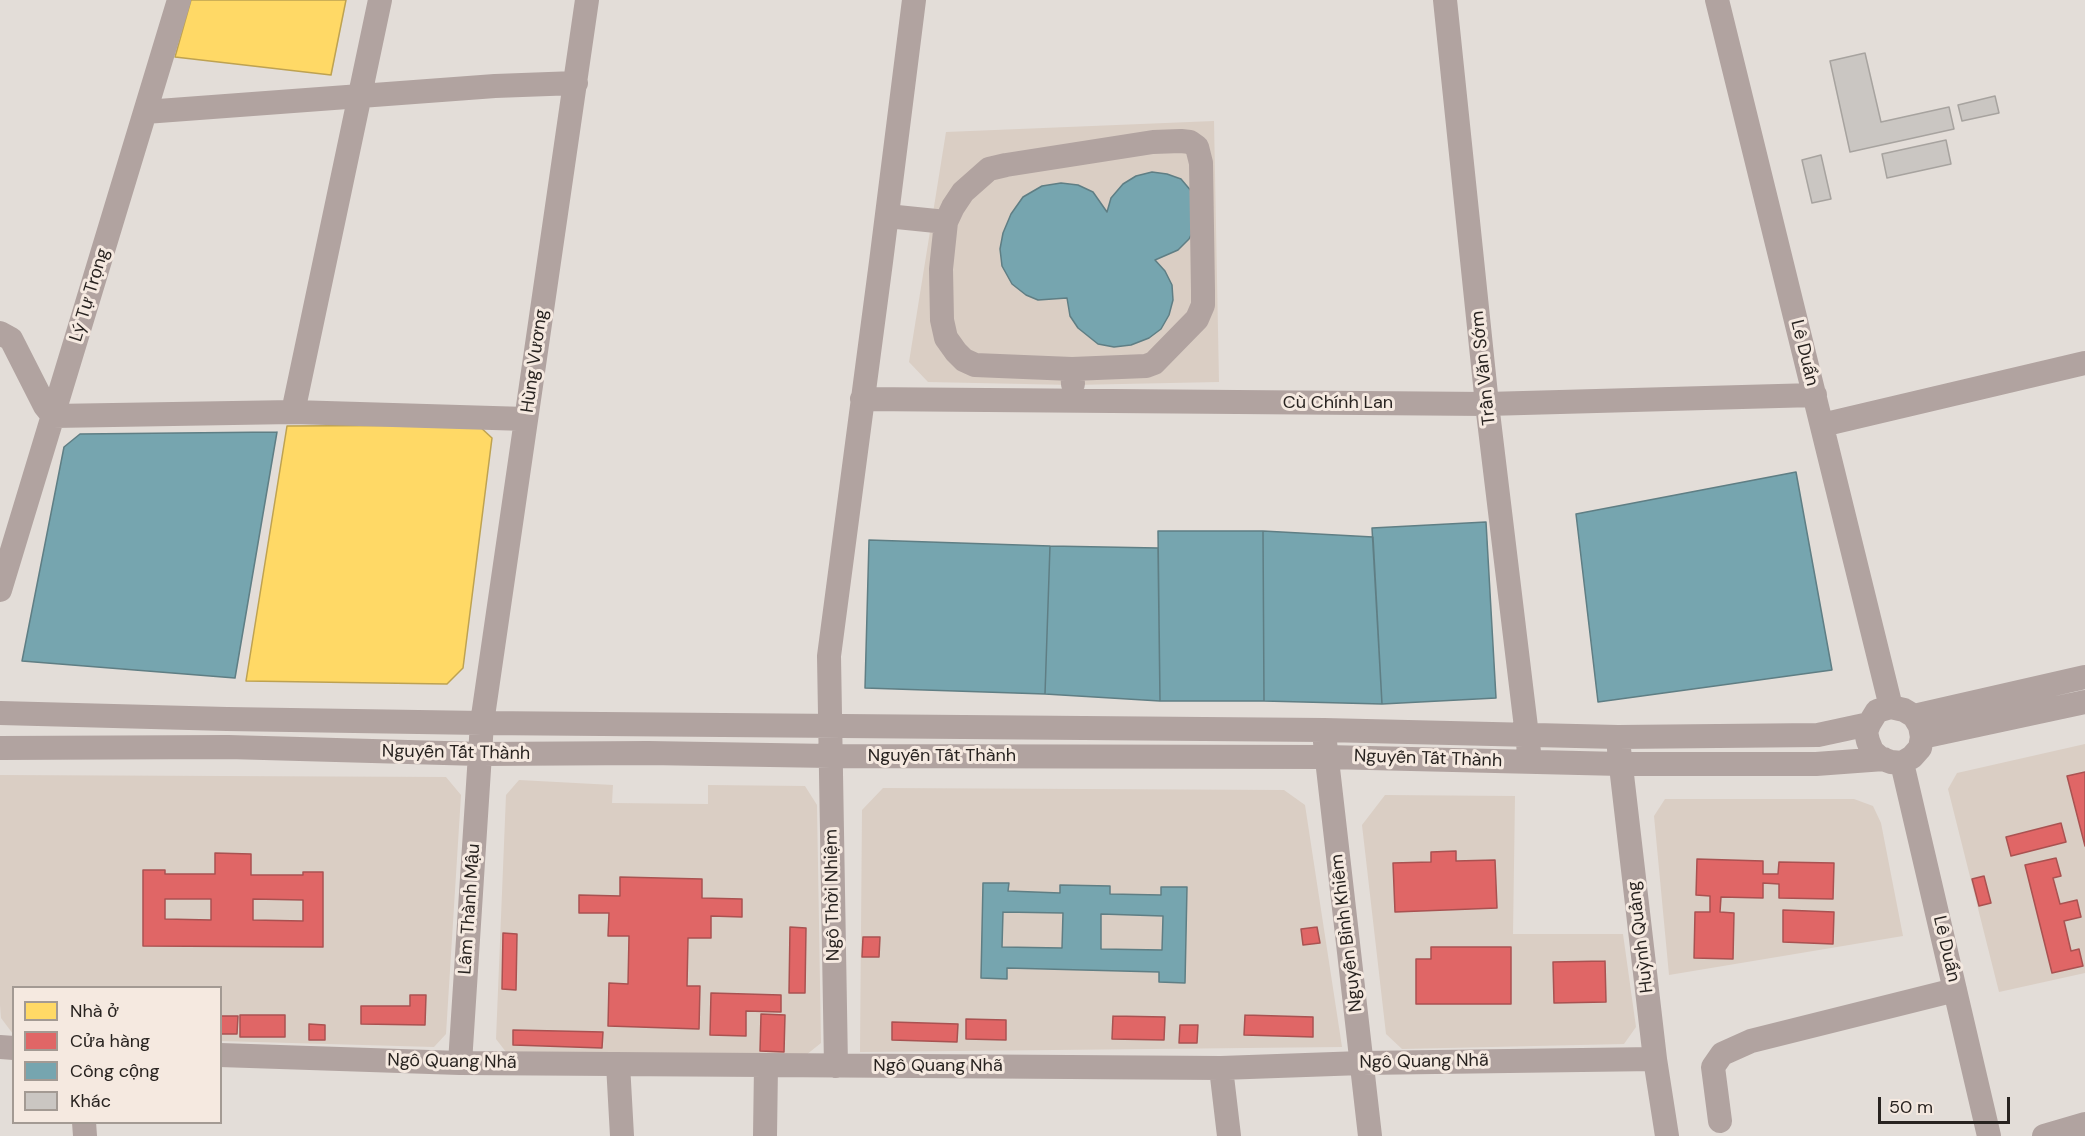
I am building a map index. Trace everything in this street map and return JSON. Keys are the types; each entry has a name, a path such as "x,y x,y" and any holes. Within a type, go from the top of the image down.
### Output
{"street":[{"name":"Lý Tự Trọng","path":"0,590 179,0"},
{"path":"293,412 380,0"},
{"name":"Hùng Vương","path":"480,754 482,723 587,0"},
{"path":"831,725 828,694 829,656 914,0"},
{"name":"Trần Văn Sớm","path":"1445,0 1487,404 1528,736 1529,762"},
{"name":"Lê Duẩn","path":"1717,0 1891,707"},
{"path":"145,112 495,86 576,83"},
{"path":"1153,142 1190,142 1197,147 1201,163 1203,305 1197,319 1154,363 1146,366 1072,369 975,365 964,360 956,352 946,338 942,321 941,269 946,222 953,207 963,192 989,169 1092,150 1153,142"},
{"path":"887,216 946,222"},
{"path":"0,333 11,339 52,416 293,412 526,419"},
{"path":"1822,425 2085,363"},
{"path":"1072,369 1073,401"},
{"name":"Cù Chính Lan","path":"862,399 1487,404 1815,395"},
{"path":"1918,727 2085,677"},
{"path":"1918,727 2085,702"},
{"path":"1869,724 1866,732 1872,751 1893,761 1912,757 1920,748 1918,727 1904,710 1891,707"},
{"name":"Nguyễn Tất Thành","path":"0,713 482,723 1324,730 1618,737 1818,735 1869,724 1878,711 1891,707"},
{"path":"228,719 228,747"},
{"path":"648,753 649,724"},
{"name":"Ngô Thời Nhiệm","path":"831,725 836,1066"},
{"path":"1068,727 1068,756"},
{"name":"Nguyễn Bỉnh Khiêm","path":"1324,730 1370,1136"},
{"name":"Huỳnh Quảng","path":"1618,737 1655,1059 1667,1136"},
{"name":"Nguyễn Tất Thành","path":"0,748 228,747 480,754 1327,757 1621,764 1816,764 1893,761"},
{"name":"Lâm Thành Mậu","path":"459,1063 480,754"},
{"name":"Lê Duẩn","path":"1893,761 1955,990 1989,1136"},
{"path":"1720,1121 1713,1067 1722,1053 1751,1041 1955,990"},
{"name":"Ngô Quang Nhã","path":"222,1055 459,1063 1221,1068 1362,1063 1655,1059"},
{"path":"618,1064 622,1136"},
{"path":"765,1136 766,1066"},
{"path":"1221,1068 1229,1136"},
{"path":"2044,1136 2085,1124"}],"shaded area":[{"path":"1214,121 1219,382 1073,385 928,382 909,362 946,132"},
{"path":"2085,744 2085,973 1999,992 1948,789 1957,773"},
{"path":"0,775 446,777 461,795 446,1034 434,1047 222,1041 222,986 12,986 12,1033 1,1018"},
{"path":"519,780 613,785 612,803 708,804 708,785 805,786 817,805 821,1043 806,1055 506,1052 496,1039 506,795"},
{"path":"883,788 1284,790 1305,805 1342,1047 860,1052 862,810"},
{"path":"1385,795 1515,796 1513,934 1623,934 1636,1027 1624,1044 1402,1049 1386,1034 1362,825"},
{"path":"1665,799 1854,799 1873,806 1881,823 1903,936 1669,975 1654,816"}],"building: Nhà ở":[{"path":"191,0 346,0 331,75 175,57"},
{"path":"478,425 492,438 463,668 447,684 246,681 287,426"}],"building: Cửa hàng":[{"path":"2085,772 2085,846 2067,776"},
{"path":"2061,823 2066,842 2011,856 2006,837"},
{"path":"1456,851 1456,861 1495,860 1497,908 1395,912 1393,863 1431,862 1431,852"},
{"path":"215,853 251,854 251,875 303,875 303,872 323,872 323,947 143,946 143,870 165,870 165,874 215,874","holes":["165,899 211,899 211,920 165,919","253,899 303,900 303,921 253,920"]},
{"path":"2056,858 2061,876 2053,878 2060,904 2077,900 2081,917 2064,921 2071,951 2079,949 2083,966 2052,973 2025,865"},
{"path":"1697,859 1763,861 1763,874 1778,874 1779,862 1834,863 1833,899 1779,898 1779,884 1763,883 1763,898 1721,897 1720,912 1734,913 1733,959 1694,958 1695,912 1710,912 1710,896 1696,895"},
{"path":"1984,876 1991,903 1979,906 1972,879"},
{"path":"620,877 702,879 702,898 742,899 742,917 711,916 711,938 688,938 687,986 700,986 699,1029 608,1026 609,983 628,984 629,936 608,936 609,913 579,913 579,895 620,896"},
{"path":"1783,910 1834,912 1833,944 1783,942"},
{"path":"790,927 806,928 805,993 789,993"},
{"path":"1317,927 1320,943 1303,945 1301,929"},
{"path":"503,933 517,934 516,990 502,989"},
{"path":"863,937 880,937 879,957 862,957"},
{"path":"1431,947 1511,947 1511,1004 1416,1004 1416,959 1431,959"},
{"path":"1605,961 1606,1002 1554,1003 1553,962"},
{"path":"711,993 781,995 781,1012 746,1011 746,1036 710,1035"},
{"path":"410,995 426,995 425,1025 361,1024 361,1006 410,1006"},
{"path":"761,1014 785,1015 784,1052 760,1051"},
{"path":"240,1015 285,1015 285,1037 240,1037"},
{"path":"1245,1015 1313,1017 1313,1037 1244,1035"},
{"path":"222,1016 238,1016 237,1034 222,1034"},
{"path":"1113,1016 1165,1017 1164,1040 1112,1039"},
{"path":"966,1019 1006,1020 1006,1040 966,1039"},
{"path":"892,1022 958,1024 957,1042 892,1040"},
{"path":"309,1024 325,1025 325,1040 309,1040"},
{"path":"1180,1025 1198,1025 1197,1043 1179,1043"},
{"path":"513,1030 603,1032 602,1048 513,1045"}],"building: Công cộng":[{"path":"1152,172 1181,179 1192,192 1195,227 1189,239 1178,250 1155,260 1165,271 1172,285 1173,300 1169,315 1161,329 1149,338 1131,345 1114,347 1098,344 1078,328 1070,316 1067,298 1038,300 1026,295 1012,284 1002,266 1000,249 1003,233 1011,214 1023,197 1042,186 1061,183 1078,185 1093,192 1107,212 1111,198 1123,184 1136,176"},
{"path":"277,432 235,678 22,661 64,447 80,434"},
{"path":"1796,472 1832,670 1598,702 1576,514"},
{"path":"1486,522 1496,698 1382,704 1372,528"},
{"path":"1158,531 1263,531 1264,701 1160,701"},
{"path":"1263,531 1373,537 1382,704 1264,701"},
{"path":"869,540 1050,546 1045,694 865,688"},
{"path":"1050,546 1158,548 1160,701 1045,694"},
{"path":"983,883 1009,883 1008,891 1060,893 1060,885 1110,886 1110,894 1161,895 1161,887 1187,887 1185,983 1159,982 1159,972 1007,968 1007,979 981,978","holes":["1003,912 1063,913 1062,948 1002,947","1101,914 1163,916 1162,950 1101,949"]}],"building: Khác":[{"path":"1865,53 1881,122 1949,107 1954,129 1850,152 1830,61"},
{"path":"1995,96 1999,113 1962,121 1958,105"},
{"path":"1946,140 1951,164 1887,178 1882,154"},
{"path":"1821,155 1831,199 1812,203 1802,160"}]}
